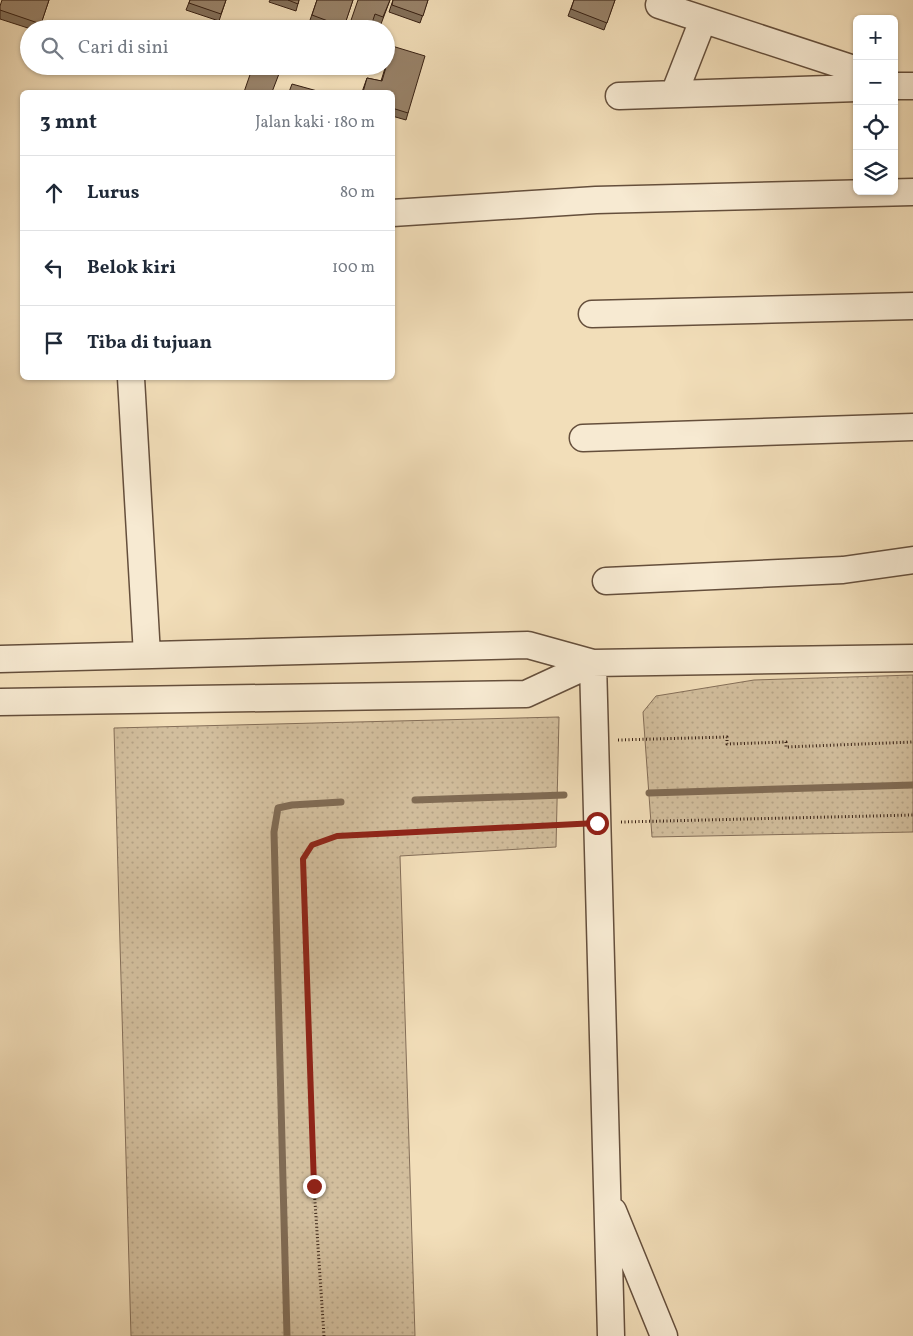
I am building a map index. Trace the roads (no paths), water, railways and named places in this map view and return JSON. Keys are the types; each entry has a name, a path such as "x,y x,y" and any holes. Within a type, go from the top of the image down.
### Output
{"street":[{"path":"659,5 853,69"},
{"path":"674,94 703,20"},
{"path":"619,96 853,88"},
{"path":"395,212 596,200 913,192"},
{"path":"592,314 913,306"},
{"path":"131,380 146,655"},
{"path":"583,438 913,427"},
{"path":"606,581 843,570 913,560"},
{"path":"0,659 528,645 593,663 913,658"},
{"path":"0,702 526,694 593,663"},
{"path":"593,663 611,1336"},
{"path":"608,1197 664,1336"}],"waterway":[{"path":"649,793 913,785"},
{"path":"415,800 564,795"},
{"path":"287,1336 274,832 278,808 292,805 341,802"}]}
